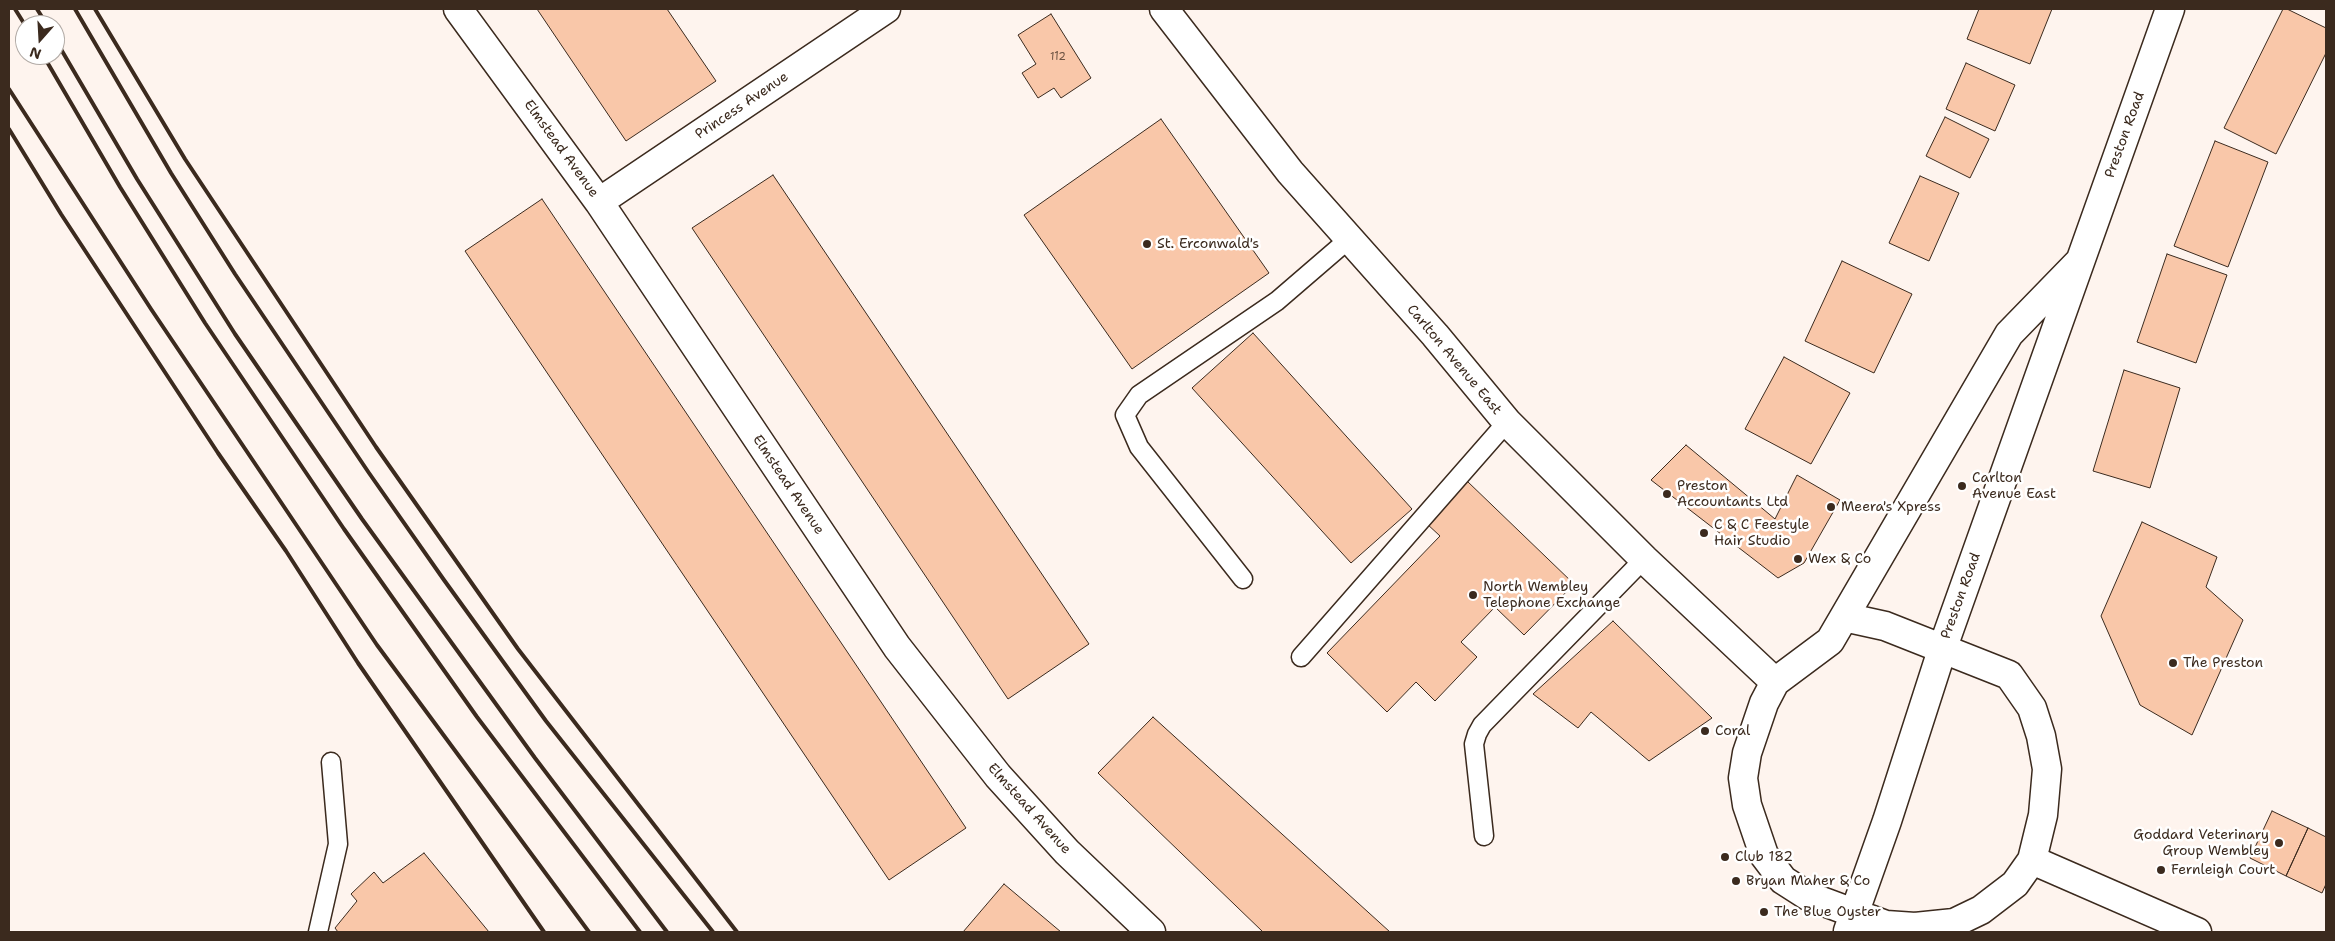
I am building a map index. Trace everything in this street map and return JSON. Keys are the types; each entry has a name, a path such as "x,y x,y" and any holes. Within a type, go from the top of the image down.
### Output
{"street":[{"name":"Elmstead Avenue","path":"458,9 599,202 898,647 998,776 1068,852 1151,932"},
{"name":"Princess Avenue","path":"599,202 886,9"},
{"name":"Carlton Avenue East","path":"1164,9 1290,172 1435,335 1507,422 1644,559 1775,682"},
{"name":"Preston Road","path":"1850,923 1890,812 1942,648 2170,9"},
{"name":"Preston Road","path":"1844,617 2009,334 2080,261"},
{"path":"1844,617 1885,626 2009,675 2032,708 2041,736 2047,768 2043,815 2032,860 2014,884 1981,910 1954,923 1915,927 1850,923 1783,880 1764,855 1755,830 1747,805 1742,778 1747,753 1761,712 1775,682 1830,641 1844,617"},
{"path":"2032,860 2197,932"}],"lane":[{"path":"1243,579 1139,447 1125,415 1139,395 1276,302 1349,239"},
{"path":"1301,657 1507,422"},
{"path":"1484,836 1474,744 1482,725 1644,559"},
{"path":"318,932 338,844 331,762"}],"building":[{"path":"537,9 667,9 716,81 626,141"},
{"path":"1979,9 2052,9 2030,64 1967,39"},
{"path":"2283,9 2287,9 2326,28 2326,53 2276,154 2224,128"},
{"path":"1051,14 1091,78 1061,98 1054,88 1038,98 1022,73 1036,64 1018,35"},
{"path":"1966,63 2015,85 1995,131 1946,109"},
{"path":"1945,117 1989,139 1970,178 1926,156"},
{"name":"St. Erconwald's","path":"1161,119 1269,273 1132,369 1024,215"},
{"path":"2215,141 2268,162 2228,267 2174,246"},
{"path":"773,175 1089,644 1008,699 692,228"},
{"path":"1920,176 1959,193 1929,261 1889,243"},
{"path":"542,199 966,828 889,880 465,251"},
{"path":"2167,254 2227,275 2196,363 2137,342"},
{"path":"1842,261 1912,294 1874,373 1805,341"},
{"path":"1253,333 1412,509 1351,563 1192,388"},
{"path":"1784,357 1850,393 1811,464 1745,429"},
{"path":"2124,370 2180,388 2150,488 2093,471"},
{"path":"1686,445 1775,519 1797,475 1840,500 1804,563 1778,578 1651,480"},
{"name":"North Wembley Telephone Exchange","path":"1467,481 1574,584 1524,635 1495,607 1461,642 1477,657 1435,701 1416,682 1387,712 1327,653 1440,536 1426,523"},
{"name":"The Preston","path":"2142,522 2217,557 2206,587 2243,620 2192,735 2140,705 2101,616"},
{"path":"1613,621 1712,718 1649,761 1591,712 1578,728 1533,694"},
{"path":"1153,717 1390,932 1263,932 1098,773"},
{"name":"Goddard Veterinary Group Wembley","path":"2272,811 2308,828 2286,876 2250,858"},
{"path":"2308,828 2326,837 2326,884 2322,893 2286,876"},
{"path":"424,853 489,932 338,932 335,928 357,901 351,894 374,872 383,883"},
{"path":"1004,884 1061,932 963,932"}],"railway":[{"path":"15,9 19,15"},
{"path":"37,9 41,15"},
{"path":"75,9 171,173 235,274 369,473 546,721 713,932"},
{"path":"95,9 185,159 376,447 518,649 737,932"},
{"path":"65,56 137,179 235,334 362,519 535,758 667,932"},
{"path":"49,65 120,187 205,323 344,529 477,717 640,932"},
{"path":"9,89 151,309 377,645 589,932"},
{"path":"9,129 61,214 218,453 286,551 358,663 544,932"}],"place":[{"name":"St. Erconwald's","path":"1147,244"},
{"name":"Carlton Avenue East","path":"1962,486"},
{"name":"Preston Accountants Ltd","path":"1667,494"},
{"name":"Meera's Xpress","path":"1831,507"},
{"name":"C & C Feestyle Hair Studio","path":"1704,533"},
{"name":"Wex & Co","path":"1798,559"},
{"name":"North Wembley Telephone Exchange","path":"1473,595"},
{"name":"The Preston","path":"2173,663"},
{"name":"Coral","path":"1705,731"},
{"name":"Goddard Veterinary Group Wembley","path":"2279,843"},
{"name":"Club 182","path":"1725,857"},
{"name":"Fernleigh Court","path":"2161,870"},
{"name":"Bryan Maher & Co","path":"1736,881"},
{"name":"The Blue Oyster","path":"1764,912"}]}
